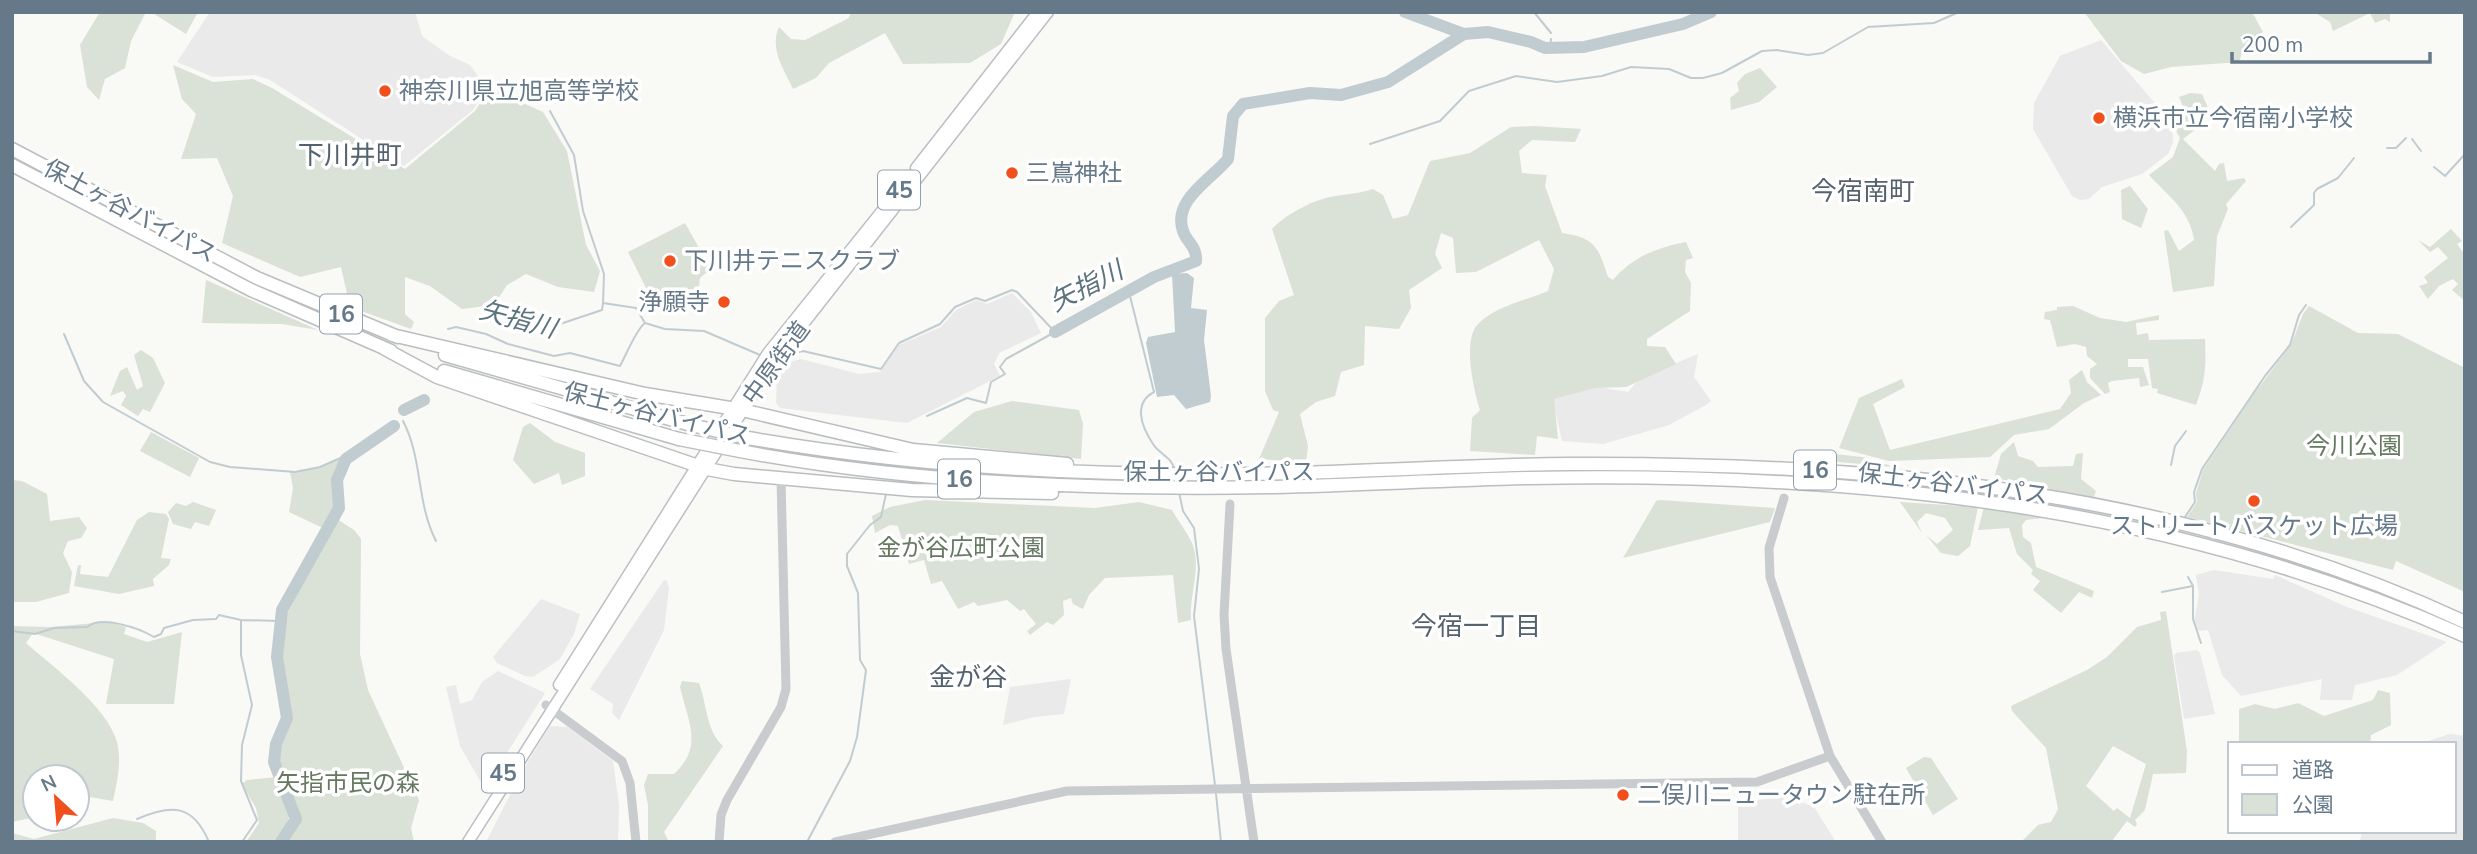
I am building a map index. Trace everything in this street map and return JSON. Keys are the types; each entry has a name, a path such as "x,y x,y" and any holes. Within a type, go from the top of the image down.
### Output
{"highway":[{"name":"保土ヶ谷バイパス","path":"12,149 257,278 392,335 512,376 748,438 828,452 929,464 1144,474 1288,473 1573,464 1847,472 1986,484 2098,504 2249,542 2362,579 2465,622"},
{"name":"保土ヶ谷バイパス","path":"12,165 240,285 385,349 509,391 679,439 740,451 872,471 1001,482 1179,488 1596,478 1792,482 1933,493 2064,512 2215,547 2370,597 2465,636"},
{"path":"392,335 645,394 736,409 913,450 1021,458 1144,474"},
{"path":"385,349 437,377 518,407 675,456 701,467 781,478 912,490 1083,494 1179,488"}],"main road":[{"name":"中原街道","path":"460,842 701,467 779,337 1038,12"},
{"name":"中原街道","path":"736,409 1048,12"},
{"name":"中原街道","path":"468,842 549,707"}],"street":[{"path":"719,842 721,816 727,800 780,707 786,689 781,478"},
{"path":"1784,498 1769,548 1770,577 1830,756 1882,842"},
{"path":"1230,504 1224,615 1226,649 1254,842"},
{"path":"549,707 622,761 630,783 636,842"},
{"path":"835,842 1067,791 1757,782 1830,756"}],"shaded area":[{"name":"神奈川県立旭高等学校","path":"210,12 415,12 422,36 450,56 470,65 487,88 473,110 404,166 270,80 255,75 213,77 177,62"},
{"name":"横浜市立今宿南小学校","path":"2101,40 2158,107 2173,135 2173,142 2168,154 2142,174 2102,187 2089,199 2080,200 2072,196 2033,129 2034,103 2060,56"},
{"path":"1187,273 1194,278 1191,308 1207,310 1204,340 1211,396 1210,402 1186,409 1174,395 1157,397 1146,343 1148,337 1175,332 1172,274"},
{"path":"1012,293 1031,312 1041,333 999,353 994,364 1000,376 907,423 780,408 776,403 777,379 774,377 782,364 801,359 859,374 880,372 899,345 941,327 956,310 976,300 987,304"},
{"path":"1698,354 1694,377 1711,401 1706,405 1669,425 1603,444 1562,441 1552,397 1593,386 1628,392 1640,378"},
{"path":"2214,570 2273,579 2275,575 2347,607 2447,642 2397,675 2355,685 2352,700 2320,700 2322,679 2241,696 2222,675 2208,630 2198,631 2194,621 2199,595 2196,575"},
{"path":"664,580 669,588 664,630 619,720 612,713 613,704 590,689"},
{"path":"541,599 580,614 574,634 560,659 533,677 525,676 497,663 493,657"},
{"path":"2197,650 2215,714 2184,719 2174,656 2176,653"},
{"path":"498,671 545,693 489,781 482,784 460,746 446,687 456,685 460,704 472,700 482,682"},
{"path":"1071,679 1064,714 1034,717 1003,725 1010,687"},
{"path":"550,726 568,727 613,761 619,805 618,842 486,842 521,773"},
{"path":"2450,734 2465,736 2465,842 2360,842 2362,833 2456,833 2456,742 2425,742"},
{"path":"1791,794 1814,807 1836,842 1738,842 1738,804"}],"green space":[{"path":"100,12 146,12 131,41 125,68 105,79 99,100 87,87 80,45"},
{"path":"151,12 198,12 186,34"},
{"path":"851,12 1015,12 1001,44 970,63 903,64 885,33 829,63 816,78 793,89 777,51 776,35 779,27 791,39 805,40 849,18"},
{"path":"2084,12 2252,12 2263,32 2246,42 2239,62 2171,67 2144,74 2121,61"},
{"path":"2314,12 2390,12 2390,22 2385,19 2375,23 2370,13 2333,31 2330,22"},
{"path":"173,65 213,82 253,79 405,169 475,111 490,88 543,112 567,151 586,245 600,271 594,292 558,287 526,274 507,285 494,305 462,309 430,286 405,277 405,314 414,322 411,329 350,307 341,267 300,277 222,243 233,196 217,158 181,159 196,114 182,99"},
{"path":"1760,68 1777,87 1759,102 1731,110 1730,98 1739,91 1737,83 1745,74"},
{"path":"2190,93 2202,94 2208,108 2203,114 2194,112 2191,120 2196,129 2183,139 2215,171 2219,164 2224,163 2227,181 2244,178 2246,181 2226,204 2228,209 2217,236 2214,286 2173,292 2164,231 2168,230 2179,251 2194,240 2192,229 2183,212 2149,175 2173,157 2180,138 2167,115 2183,106 2179,97"},
{"path":"1511,127 1581,129 1575,142 1532,140 1519,151 1522,173 1547,175 1545,186 1562,233 1582,238 1594,245 1608,277 1613,280 1646,254 1686,242 1693,258 1686,260 1685,272 1691,283 1690,311 1647,339 1647,346 1665,347 1676,364 1626,387 1595,388 1554,399 1558,439 1537,436 1535,455 1470,451 1472,418 1480,410 1471,366 1473,332 1478,324 1493,313 1548,291 1554,269 1539,240 1476,272 1456,273 1453,238 1441,233 1435,254 1442,268 1409,290 1411,308 1399,329 1365,326 1364,365 1341,372 1335,396 1316,402 1300,414 1308,446 1306,462 1259,459 1279,412 1273,410 1265,391 1265,318 1279,301 1294,295 1272,229 1291,214 1315,202 1373,189 1383,195 1393,219 1408,215 1430,161 1470,153"},
{"path":"2130,186 2148,209 2141,228 2122,219 2121,190"},
{"name":"下川井テニスクラブ","path":"685,223 711,269 700,278 698,293 704,298 703,305 687,307 681,293 672,291 659,295 646,288 628,252"},
{"path":"2451,229 2462,241 2457,244 2465,255 2465,301 2452,290 2458,284 2453,279 2439,286 2428,299 2419,286 2428,283 2424,277 2448,258 2438,247 2430,252 2418,240 2430,247"},
{"path":"206,280 318,330 282,324 202,323"},
{"path":"2073,306 2100,318 2126,322 2159,315 2159,320 2136,323 2137,335 2148,333 2149,340 2205,339 2205,372 2196,405 2157,393 2158,389 2152,388 2148,359 2128,359 2128,367 2143,367 2149,385 2140,387 2139,378 2112,381 2108,383 2110,392 2105,394 2090,378 2090,369 2097,364 2087,356 2086,347 2075,344 2057,347 2050,320 2044,319 2045,312 2057,310 2057,307"},
{"name":"今川公園","path":"2309,306 2358,333 2398,334 2465,368 2465,592 2396,561 2393,570 2187,517 2197,502 2196,493 2203,470 2253,395 2291,345"},
{"path":"141,350 153,358 165,383 150,412 143,409 138,416 121,405 126,396 123,391 110,396 120,371 127,367 137,390 143,386 134,355"},
{"path":"2082,370 2087,382 2101,395 2084,403 2049,429 2014,435 1990,457 1889,461 1839,448 1859,398 1902,379 1905,387 1873,404 1890,450 2060,409 2071,393 2069,380"},
{"path":"1012,401 1079,410 1083,424 1081,459 937,443 974,412"},
{"path":"530,423 555,442 585,453 585,476 562,485 559,473 534,484 513,460 523,427"},
{"path":"151,432 199,458 190,477 140,451"},
{"path":"2014,442 2018,456 2033,461 2038,467 2073,466 2076,454 2083,453 2081,479 2096,491 2094,497 1994,478 2001,454"},
{"path":"1808,451 1862,457 1895,467 1804,459"},
{"name":"矢指市民の森","path":"354,452 346,459 337,480 339,508 328,528 337,519 354,530 361,539 360,654 368,690 419,800 411,828 414,842 286,842 300,822 287,782 274,762 291,722 281,652 284,620 303,583 313,545 327,530 289,512 293,488 290,472 320,467"},
{"path":"12,480 22,481 47,494 50,521 79,517 87,528 81,538 68,541 63,553 72,572 69,593 36,602 12,602"},
{"name":"金が谷広町公園","path":"925,500 1095,508 1139,502 1172,510 1195,552 1196,571 1191,620 1178,623 1173,575 1105,578 1089,595 1083,609 1073,604 1071,598 1063,601 1064,615 1053,625 1047,622 1030,635 1027,631 1036,624 1024,609 1020,611 1007,600 978,606 974,602 958,609 942,581 931,584 924,560 909,564 898,526 890,525 875,533 872,516 890,507"},
{"path":"1656,501 1775,508 1770,522 1623,558"},
{"path":"193,502 216,510 209,526 195,522 191,529 173,524 168,512 176,503 186,506"},
{"path":"1900,502 1978,507 1970,546 1958,556 1941,553 1926,535 1937,544 1953,530 1945,518 1926,513 1917,522 1922,533"},
{"path":"1984,507 2043,518 2026,520 2022,525 2023,537 2031,543 2036,567 2094,591 2092,598 2079,592 2061,613 2033,590 2040,581 2031,574 2033,570 2017,554 2009,528 1978,530"},
{"path":"149,512 166,514 169,519 161,558 171,559 169,565 153,579 154,586 119,594 74,586 78,565 81,565 80,574 108,577 137,520"},
{"path":"2166,611 2187,751 2186,773 2153,774 2145,810 2135,820 2137,824 2135,827 2127,821 2111,842 2021,842 2038,825 2051,822 2058,809 2046,748 2012,711 2011,706 2087,670 2107,657 2137,627 2161,620 2160,612","holes":["2113,746 2146,764 2130,818 2117,808 2114,811 2086,786"]},
{"path":"107,622 126,627 124,634 147,642 182,632 174,704 106,704 114,659 33,633 26,643 91,701 111,728 117,742 118,772 113,801 91,797 91,763 21,763 21,820 12,822 12,626 50,627"},
{"path":"682,681 699,683 713,733 723,746 664,832 669,842 648,842 648,805 644,785 648,774 674,774 689,754 691,733 680,687"},
{"path":"2378,690 2390,693 2391,725 2371,735 2370,742 2239,742 2239,709 2255,704 2275,709 2298,703 2324,716 2373,700"},
{"path":"1924,757 1931,758 1958,799 1933,815 1906,768"},
{"path":"277,777 290,810 279,842 246,842 259,823 256,808 242,784 247,780"},
{"path":"113,818 143,823 156,831 156,842 12,842 12,833 34,839 57,833 91,833 91,824"}],"waterway":[{"path":"1405,12 1464,34"},
{"path":"1534,12 1551,33"},
{"name":"矢指川","path":"1055,332 1154,277 1196,261 1195,252 1183,231 1183,209 1195,191 1228,159 1233,116 1243,104 1310,93 1341,95 1388,82 1464,34 1488,32 1545,48 1584,47 1683,24 1711,12"},
{"path":"1370,144 1440,121 1469,91 1516,76 1557,82 1602,76 1631,67 1669,69 1691,78 1703,78 1722,73 1762,51 1777,50 1808,55 1823,53 1868,27 1934,23 1959,12"},
{"path":"1550,48 1551,39"},
{"path":"550,111 574,155 583,211 604,274 603,303"},
{"path":"2387,148 2396,148 2406,138"},
{"path":"2412,139 2421,151"},
{"path":"2434,167 2445,176 2465,154"},
{"path":"2291,227 2314,205 2314,193 2317,189 2338,178 2354,158"},
{"name":"矢指川","path":"787,355 803,351 881,369 899,343 940,324 955,307 976,298 985,301 1012,290 1017,292 1055,332 1006,359 1000,367 1005,374 991,382 986,403 967,398 927,416"},
{"path":"1129,292 1154,392 1143,402 1143,423 1153,444 1171,461 1174,469"},
{"path":"554,326 602,310 603,303 636,308 645,323"},
{"path":"2185,517 2195,502 2194,492 2202,469 2265,376 2290,345 2299,315 2306,305"},
{"name":"矢指川","path":"448,329 456,327 486,334 508,344 554,356 570,353 620,366 635,336 645,323 665,329 704,331 760,355"},
{"path":"64,334 84,381 103,402 210,462 230,467 295,472 320,467 354,452"},
{"name":"矢指川","path":"404,410 424,400"},
{"path":"403,421 414,450 425,511 436,541"},
{"name":"矢指川","path":"281,842 296,819 274,762 276,744 287,718 277,657 282,610 339,508 337,480 346,459 394,426"},
{"path":"2171,465 2175,446 2186,431"},
{"path":"1179,492 1183,511 1194,528 1199,569 1194,616 1215,785"},
{"path":"807,842 850,761 857,737 866,670 860,660 858,593 847,566 847,554 870,525 881,517 886,494"},
{"path":"2162,592 2193,586 2188,577"},
{"path":"2193,586 2193,619 2201,643"},
{"path":"12,631 35,634 54,628 87,627 101,622 130,627 154,637 161,634 164,628 193,620 216,619 219,615 241,620 280,621"},
{"path":"241,621 241,655 252,705 242,745 241,781 257,820 242,842"},
{"path":"1216,794 1221,842"},
{"path":"137,819 161,811 180,811 196,820 209,842"}],"place":[{"name":"神奈川県立旭高等学校","path":"385,91"},
{"name":"横浜市立今宿南小学校","path":"2099,118"},
{"name":"三嶌神社","path":"1012,173"},
{"name":"下川井テニスクラブ","path":"670,261"},
{"name":"浄願寺","path":"724,302"},
{"name":"ストリートバスケット広場","path":"2254,501"},
{"name":"二俣川ニュータウン駐在所","path":"1623,795"}],"district":[{"name":"下川井町","path":"350,155"},
{"name":"今宿南町","path":"1863,191"},
{"name":"今宿一丁目","path":"1476,626"},
{"name":"金が谷","path":"968,677"}]}
